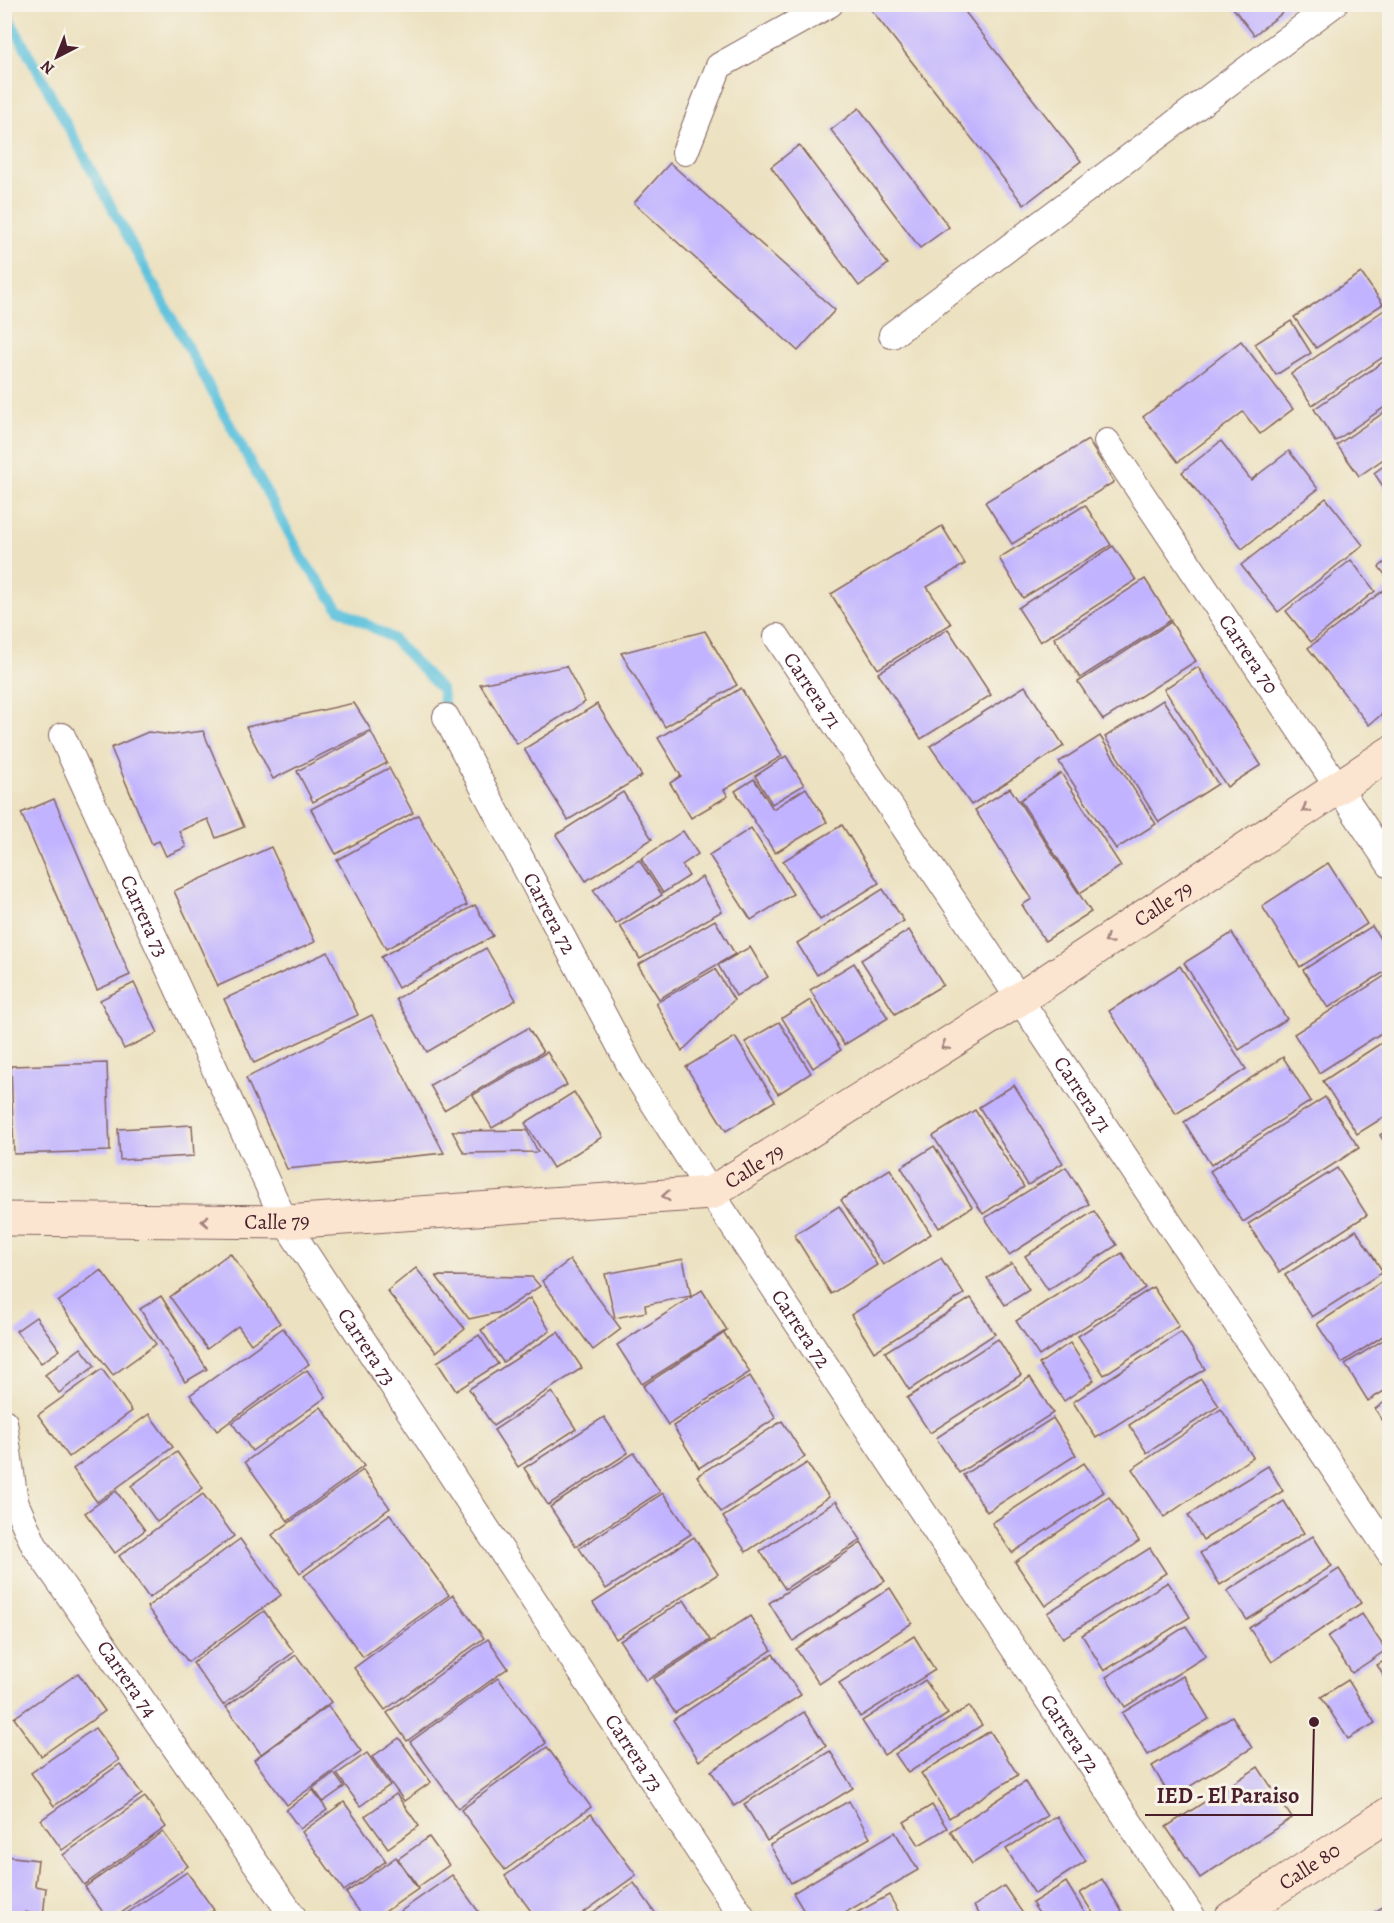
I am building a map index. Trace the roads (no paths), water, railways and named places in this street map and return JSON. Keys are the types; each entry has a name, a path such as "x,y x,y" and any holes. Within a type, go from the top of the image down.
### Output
{"street":[{"path":"685,152 719,66 830,4"},
{"path":"892,335 1334,4"},
{"name":"Carrera 70","path":"1107,442 1389,865"},
{"name":"Carrera 71","path":"777,637 1389,1553"},
{"name":"Carrera 72","path":"446,717 632,1069 711,1193 1193,1918"},
{"name":"Carrera 73","path":"62,736 285,1222 743,1918"},
{"name":"Calle 79","path":"4,1219 285,1222 711,1193 1018,1000 1389,753"},
{"name":"Carrera 74","path":"4,1422 15,1502 34,1545 294,1918"},
{"name":"Calle 80","path":"1231,1918 1389,1813"}],"waterway":[{"path":"4,9 304,561 339,609 392,638 442,690 446,717"}],"place":[{"name":"IED - El Paraiso","path":"1314,1722"}]}
